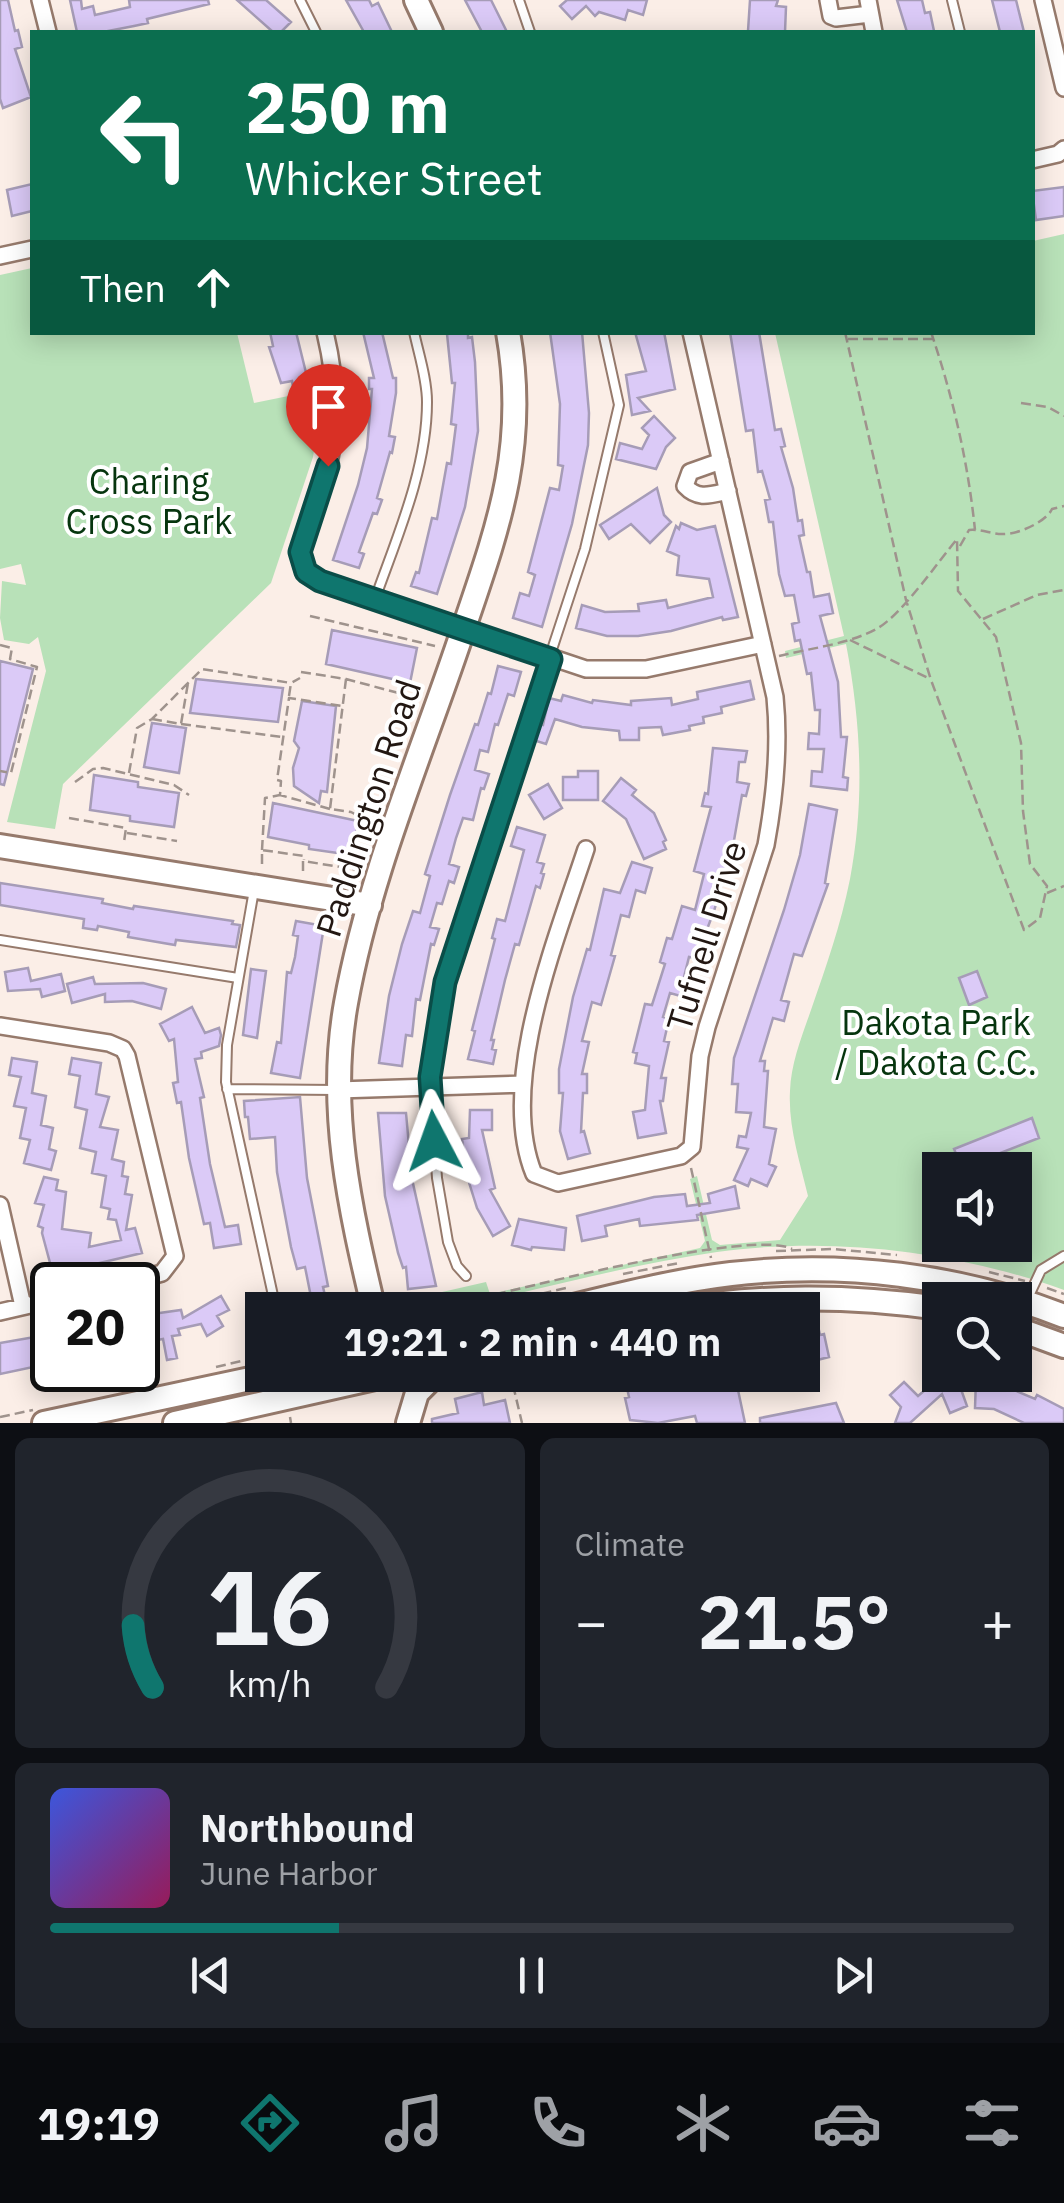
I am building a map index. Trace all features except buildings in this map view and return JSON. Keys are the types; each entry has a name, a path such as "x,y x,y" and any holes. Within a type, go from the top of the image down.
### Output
{"street":[{"path":"40,0 48,30"},
{"path":"416,0 431,30"},
{"path":"828,0 831,16 836,18 869,7"},
{"path":"1043,0 1064,88"},
{"path":"1035,159 1064,149"},
{"path":"0,256 30,248"},
{"path":"326,335 336,397 334,440 300,558 312,577 551,659 600,670 646,669 763,644"},
{"name":"Paddington Road","path":"370,1292 347,1187 338,1090 345,1006 370,906 502,510 516,437 508,335"},
{"name":"Tufnell Drive","path":"688,1152 696,1136 696,1092 706,1027 766,845 778,730 775,697 692,335"},
{"path":"721,461 690,472 684,486 704,497 728,491"},
{"path":"0,846 259,876 370,906"},
{"path":"586,849 536,1002 523,1084 528,1160 540,1179 564,1182 688,1152"},
{"path":"0,1026 109,1043 128,1056 175,1256 160,1274"},
{"path":"338,1090 523,1084"},
{"path":"0,1205 23,1306"},
{"path":"608,1292 797,1269 909,1276 932,1282"},
{"path":"365,1270 379,1292"},
{"path":"820,1296 922,1305"},
{"path":"0,1312 30,1305"},
{"path":"1032,1308 1064,1316"},
{"path":"1032,1334 1064,1346"},
{"path":"44,1423 245,1380"},
{"path":"175,1423 313,1392"},
{"path":"393,1392 400,1423"},
{"path":"408,1423 417,1392"}],"lane":[{"path":"300,0 315,30"},
{"path":"519,0 529,30"},
{"path":"952,0 960,30"},
{"path":"376,599 421,452 427,403 415,335"},
{"path":"466,1276 452,1254 442,1209 430,1088 434,1042 448,970 582,560 619,405 605,335"},
{"path":"259,876 227,1045 227,1089 272,1292"},
{"path":"0,940 238,978"},
{"path":"227,1089 338,1090"},
{"path":"1032,1285 1041,1270 1064,1256"}],"path":[{"path":"776,657 880,627 906,600 957,539 958,590 996,637 1021,743 1030,864 1047,886 1040,918 1024,930 931,680 906,600 845,335"},
{"path":"932,335 955,407 975,530"},
{"path":"846,339 933,339"},
{"path":"1021,403 1048,407 1064,416"},
{"path":"958,551 970,530 1012,533 1064,506"},
{"path":"982,620 1037,595 1064,590"},
{"path":"310,616 435,646"},
{"path":"848,639 931,680"},
{"path":"0,644 12,648 10,659 37,667 10,773 0,771"},
{"path":"129,772 138,728 202,669 291,683 300,678"},
{"path":"301,672 417,698"},
{"path":"330,808 346,680"},
{"path":"182,724 188,682"},
{"path":"280,795 282,781 277,780 291,683"},
{"path":"289,698 342,706"},
{"path":"152,719 283,738"},
{"path":"339,727 346,728"},
{"path":"338,764 345,766"},
{"path":"75,782 93,769 129,772 137,778 174,786 189,795"},
{"path":"259,876 265,798 280,795 350,812 374,824"},
{"path":"70,818 126,828 124,842"},
{"path":"126,833 177,842"},
{"path":"262,850 304,856 303,871"},
{"path":"303,861 359,870"},
{"path":"1045,893 1064,886"},
{"path":"688,1152 711,1258"},
{"path":"508,1292 710,1250 776,1244 793,1250 772,1251"},
{"path":"624,1274 694,1260"},
{"path":"515,1392 522,1423"}],"green space":[{"name":"Dakota Park / Dakota C.C.","path":"1064,234 1064,1290 964,1262 1032,1262 1032,1152 922,1152 922,1255 849,1247 761,1247 683,1257 526,1292 499,1292 700,1248 705,1241 690,1179 697,1176 712,1240 720,1245 780,1240 808,1196 793,1131 791,1081 850,879 858,820 859,761 846,644 786,658 785,651 844,636 775,335 1035,335 1035,241"},
{"name":"Charing Cross Park","path":"30,268 30,335 237,335 254,403 318,390 313,457 271,583 63,784 55,829 7,822 46,671 38,637 29,644 4,640 0,618 2,581 26,585 21,564 0,569 0,275"},
{"name":"Dakota Park / Dakota C.C.","path":"486,1282 489,1292 442,1292"}],"route":[{"path":"328,466 300,552 306,572 320,581 551,659 445,982 430,1077 434,1141"}]}
